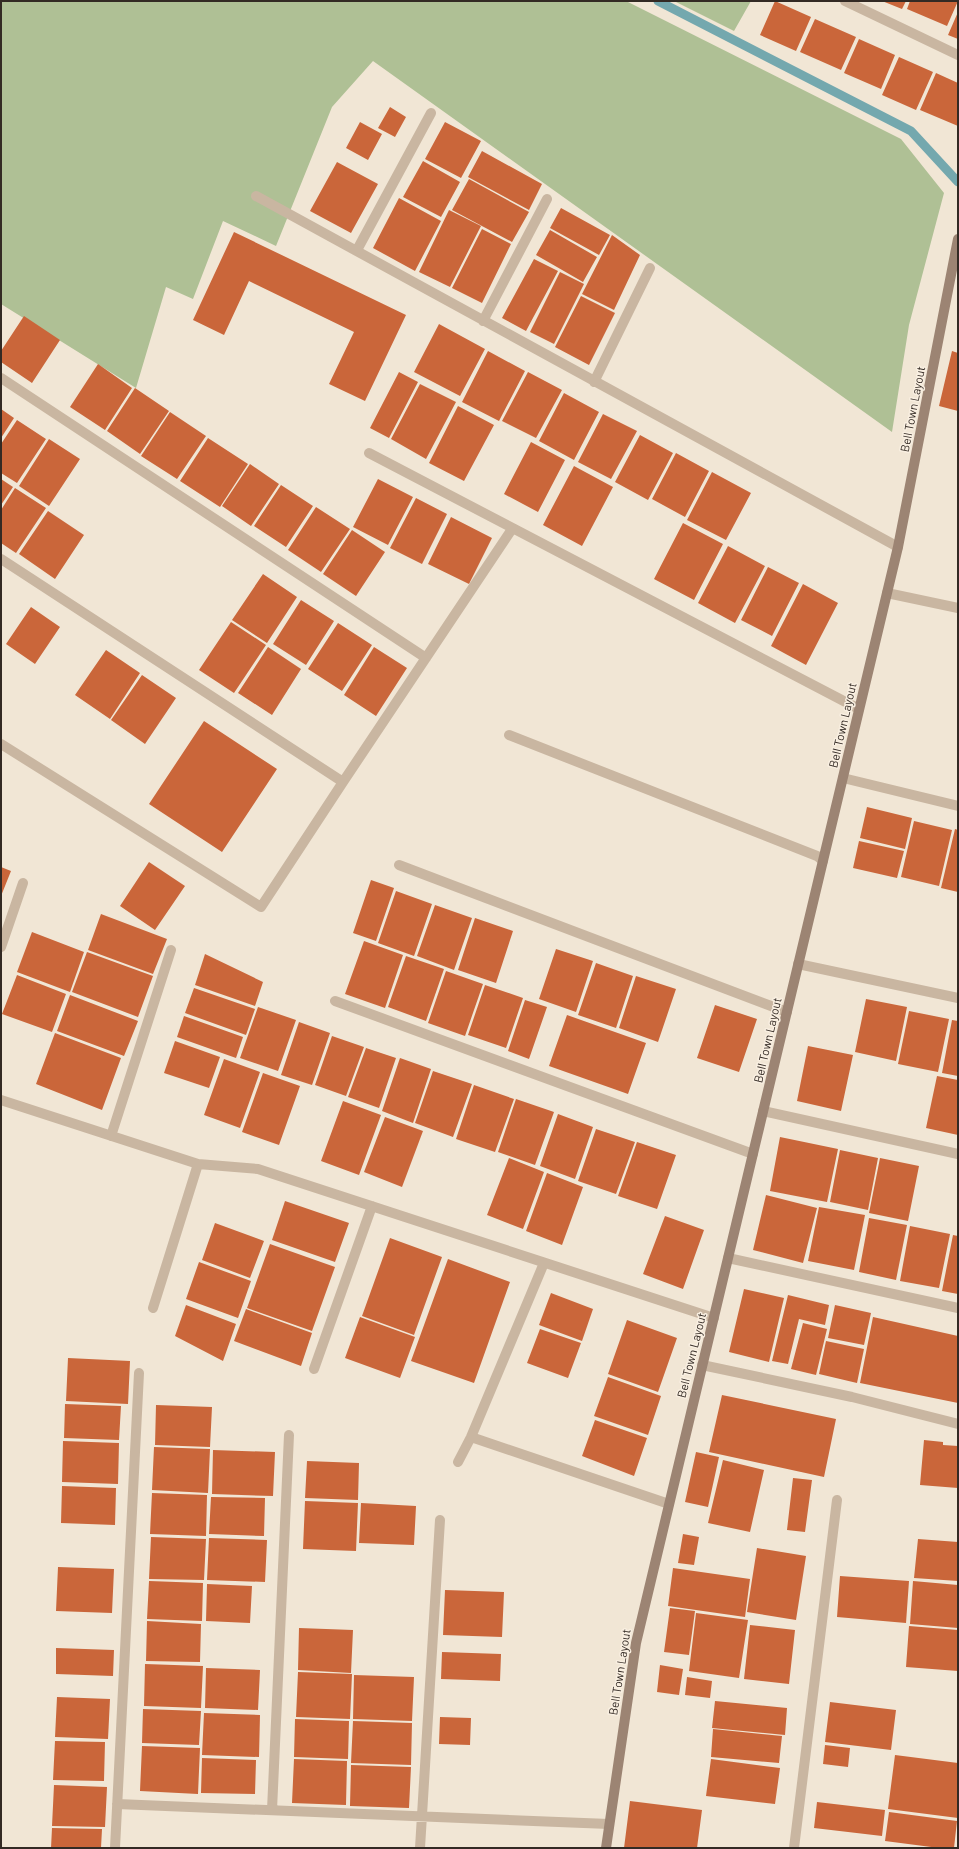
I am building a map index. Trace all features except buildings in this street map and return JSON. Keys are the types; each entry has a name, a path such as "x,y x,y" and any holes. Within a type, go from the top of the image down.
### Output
{"street":[{"path":"845,1 958,55"},
{"path":"356,250 431,113"},
{"path":"256,196 898,547"},
{"path":"483,321 547,199"},
{"name":"Bell Town Layout","path":"606,1848 636,1644 898,547 958,238"},
{"path":"594,382 650,268"},
{"path":"1,378 426,658"},
{"path":"369,454 859,709"},
{"path":"1,744 261,907 512,529"},
{"path":"1,559 343,782"},
{"path":"887,594 958,608"},
{"path":"509,735 817,856 823,860"},
{"path":"843,778 958,806"},
{"path":"399,865 787,1012"},
{"path":"1,947 23,883"},
{"path":"111,1136 171,950"},
{"path":"798,964 958,998"},
{"path":"334,1000 753,1154"},
{"path":"1,1100 198,1164 258,1169 714,1318"},
{"path":"763,1111 958,1154"},
{"path":"153,1308 198,1164"},
{"path":"314,1369 372,1206"},
{"path":"728,1258 958,1308"},
{"path":"458,1462 471,1437 544,1263"},
{"path":"702,1365 852,1397 958,1424"},
{"path":"115,1848 139,1373"},
{"path":"272,1810 289,1435"},
{"path":"471,1437 669,1504"},
{"path":"794,1848 837,1500"},
{"path":"420,1848 440,1520"},
{"path":"117,1804 422,1815 609,1824"}],"green space":[{"path":"1,1 626,1 901,139 944,193 909,325 892,432 373,61 332,107 276,246 223,221 193,299 166,287 136,388 1,304"},
{"path":"674,1 751,1 734,31"}],"waterway":[{"path":"658,1 911,131 958,182"}]}
